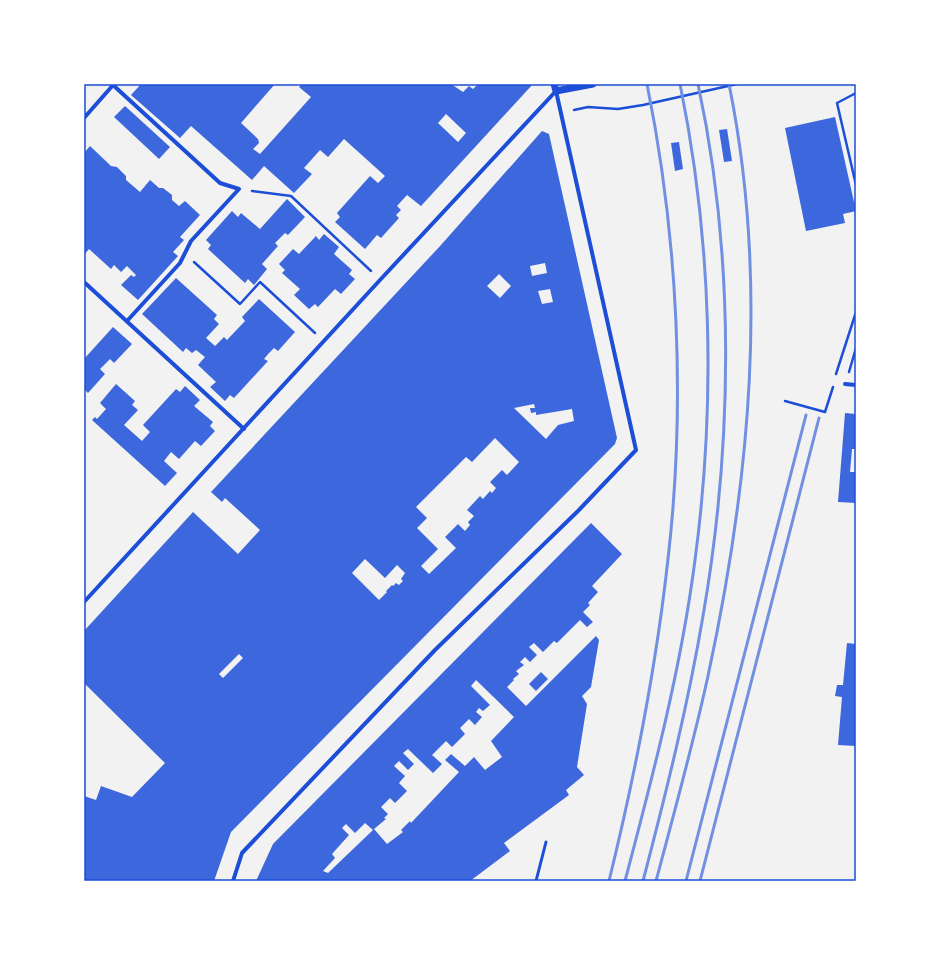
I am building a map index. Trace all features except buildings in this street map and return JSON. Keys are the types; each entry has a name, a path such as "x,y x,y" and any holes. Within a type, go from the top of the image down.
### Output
{"street":[{"path":"84,602 324,342 555,88 593,84"},
{"path":"84,118 113,85 220,184 238,189 191,241 180,263 127,321"},
{"path":"233,881 242,853 434,650 579,510 636,450 555,88"},
{"path":"84,282 244,429"},
{"path":"845,384 856,385"}],"lane":[{"path":"536,881 546,842"}],"path":[{"path":"560,114 588,107 618,109 643,105 736,84"},
{"path":"856,93 837,103 856,185"},
{"path":"238,189 291,196 380,280"},
{"path":"185,254 240,304 260,282 324,342"},
{"path":"836,376 856,312"},
{"path":"845,384 856,348"},
{"path":"785,400 825,412 834,382"}],"railway":[{"path":"609,881 628,801 651,681 668,559 674,500 677,440 676,320 672,260 658,142 647,84"},
{"path":"625,881 656,762 674,682 689,601 702,501 708,382 704,262 699,202 691,143 680,84"},
{"path":"643,881 691,683 713,551 720,484 726,350 724,282 719,215 710,149 698,84"},
{"path":"656,881 690,753 708,676 723,603 735,529 744,455 749,381 751,306 748,232 741,158 729,84"},
{"path":"686,881 806,415"},
{"path":"700,881 819,418"}]}
